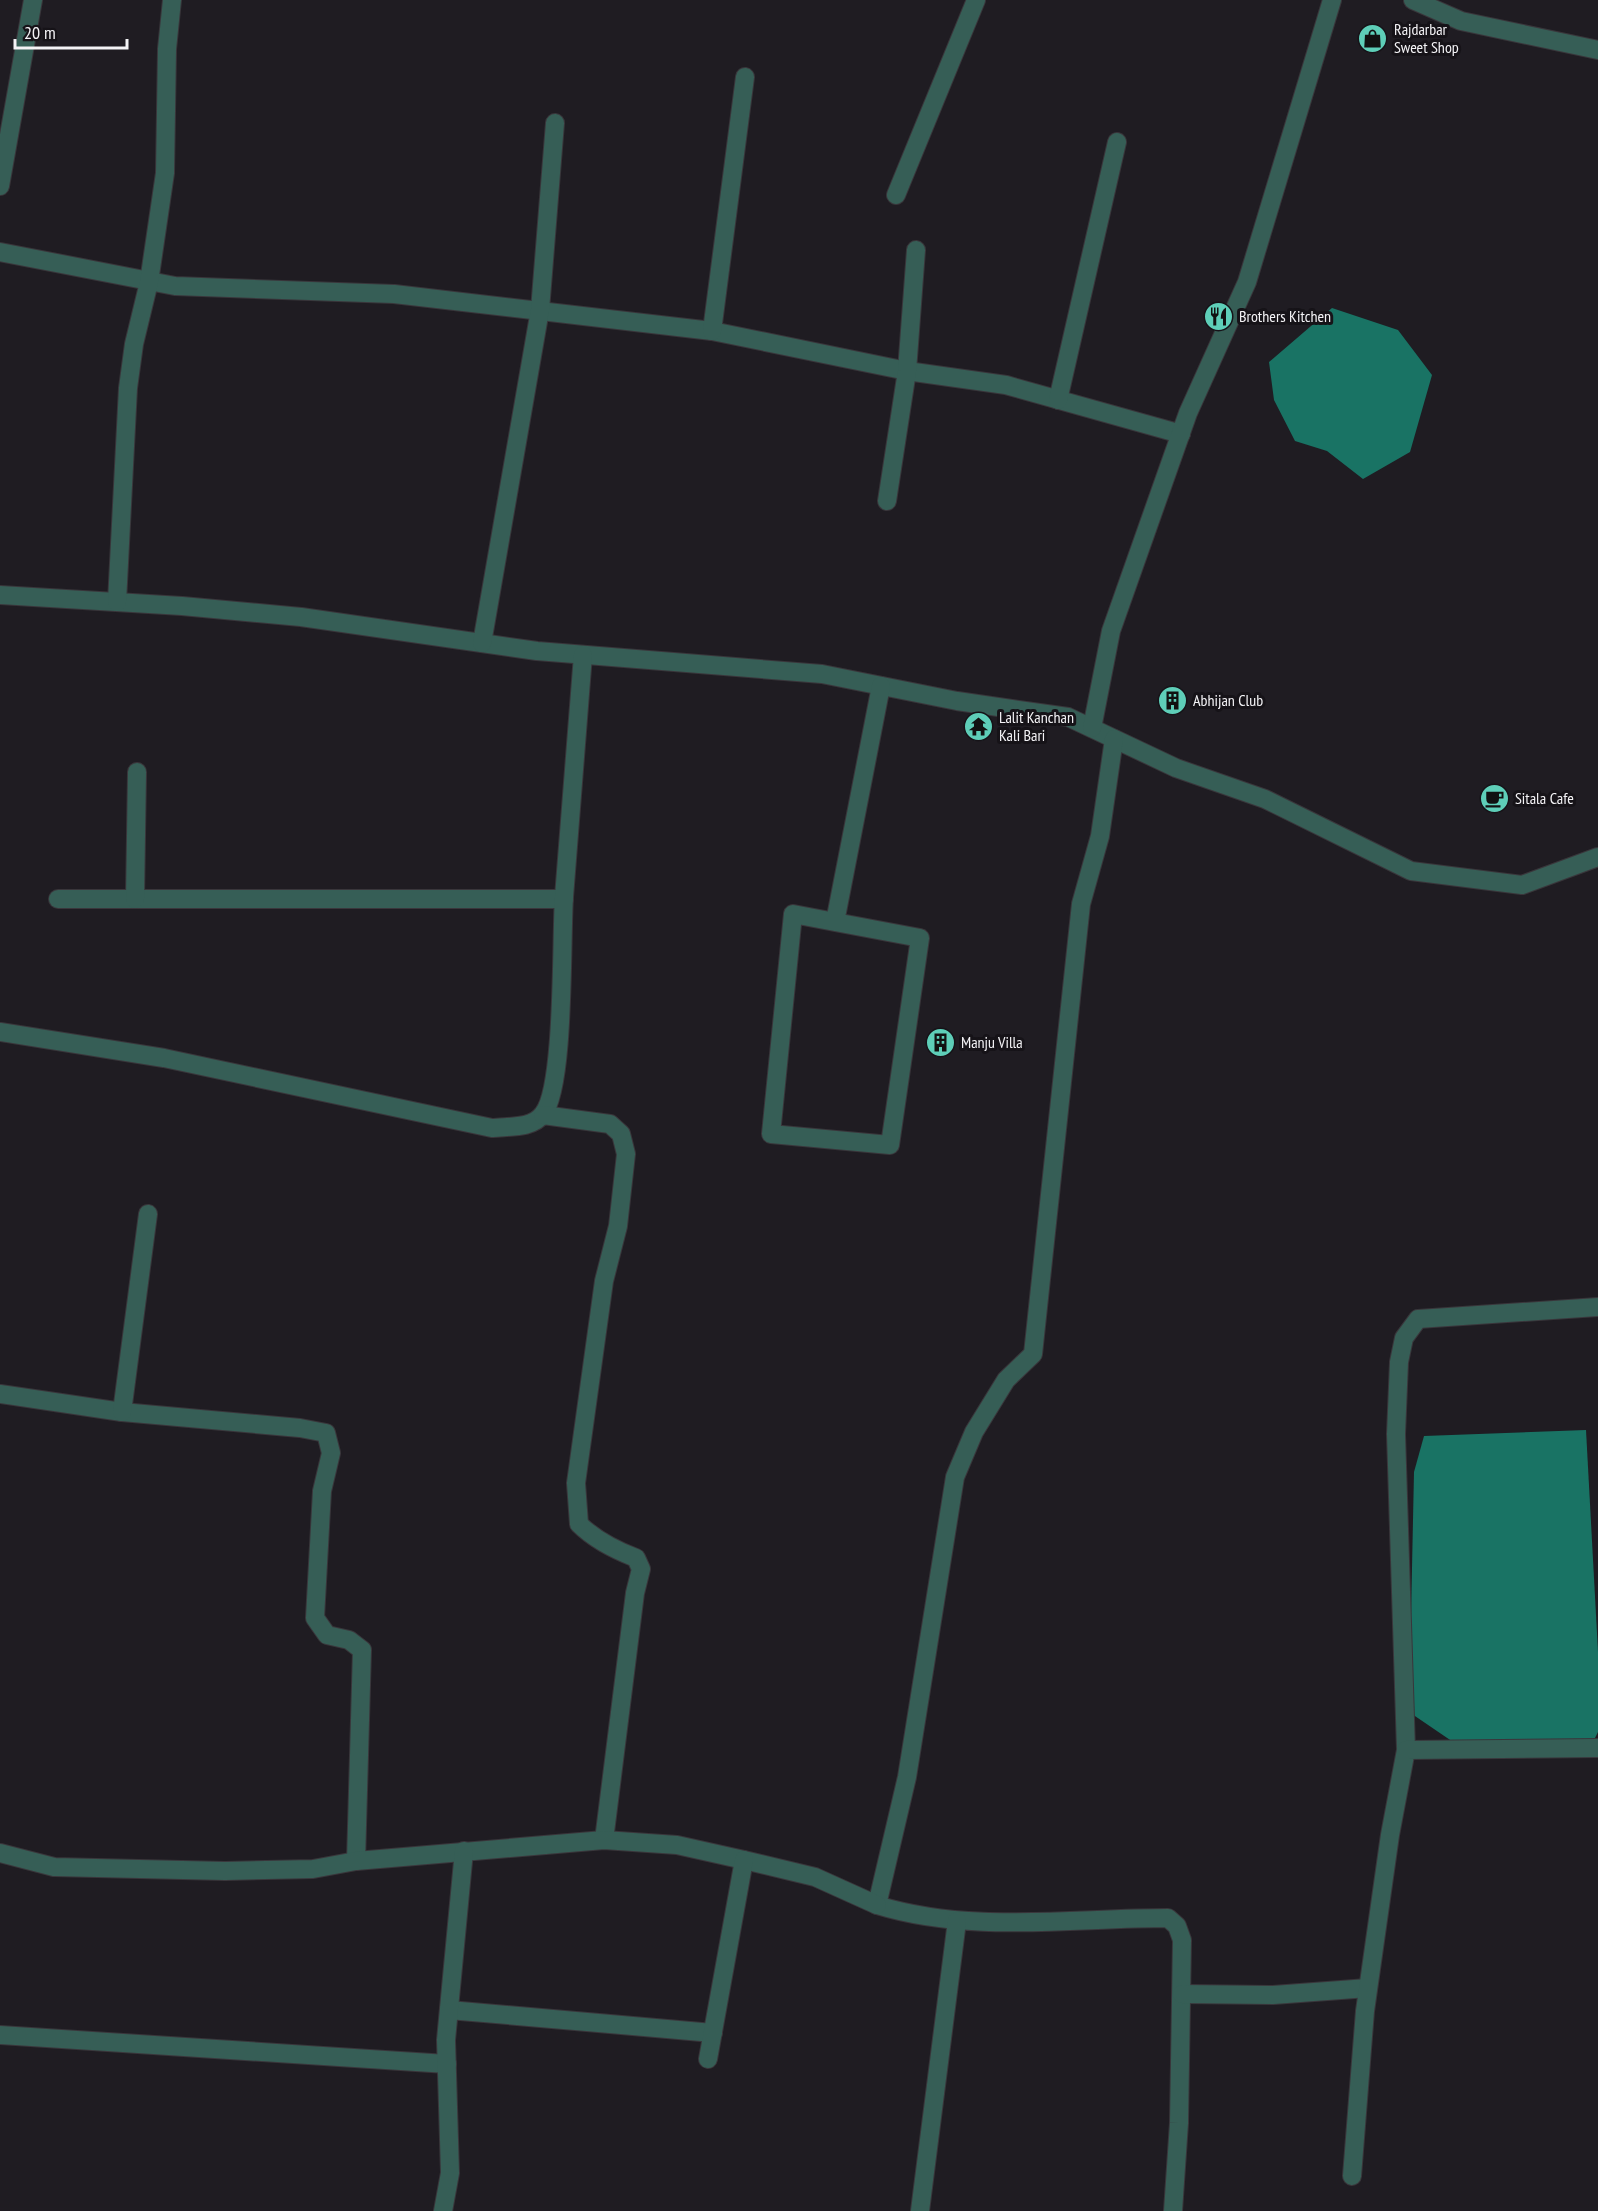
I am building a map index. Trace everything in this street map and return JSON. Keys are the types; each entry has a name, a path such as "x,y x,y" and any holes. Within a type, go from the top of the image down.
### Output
{"street":[{"path":"0,186 33,0"},
{"path":"117,602 128,388 134,344 149,282 165,173 167,49 172,0"},
{"path":"896,195 976,0"},
{"path":"1092,729 1111,631 1181,434 1247,282 1332,0"},
{"path":"1413,0 1461,21 1598,51"},
{"path":"712,331 745,77"},
{"path":"482,643 540,310 555,123"},
{"path":"1058,400 1117,142"},
{"path":"887,501 907,370 915,250"},
{"path":"0,252 149,282 213,289 394,294 712,331 907,370 1006,385 1181,434"},
{"path":"0,596 117,602 301,617 584,655 822,674 957,701 1068,717 1176,768 1265,800 1411,871 1522,885 1598,857"},
{"path":"0,1032 164,1058 492,1128 527,1125 543,1115 551,1098 557,1065 564,899 584,655"},
{"path":"835,922 881,686"},
{"path":"877,1905 907,1777 955,1477 974,1432 1006,1380 1033,1354 1081,904 1100,836 1114,739"},
{"path":"135,899 137,772"},
{"path":"58,899 564,899"},
{"path":"793,914 835,922 920,938 890,1145 771,1134 793,914"},
{"path":"543,1115 610,1124 621,1134 626,1154 618,1226 604,1281 576,1483 579,1524 590,1535 636,1558 641,1569 604,1840"},
{"path":"122,1412 148,1214"},
{"path":"1352,2176 1368,1988 1390,1835 1406,1750 1396,1434 1399,1362 1404,1338 1418,1319 1598,1307"},
{"path":"0,1394 122,1412 300,1428 326,1433 331,1453 322,1491 315,1618 327,1635 349,1640 362,1650 356,1861"},
{"path":"1406,1750 1598,1748"},
{"path":"0,1853 54,1867 314,1869 356,1861 604,1840 677,1845 815,1877 877,1905 913,1916 957,1920 1064,1922 1168,1918 1177,1926 1182,1940 1173,2211"},
{"path":"443,2211 450,2173 447,2064 449,2010 464,1851"},
{"path":"708,2059 744,1860"},
{"path":"920,2211 957,1920"},
{"path":"1182,1994 1273,1995 1368,1988"},
{"path":"449,2010 713,2033"},
{"path":"0,2035 447,2064"}],"shaded area":[{"path":"1332,308 1398,330 1432,375 1410,452 1363,479 1327,451 1295,441 1274,400 1269,362"},
{"path":"1586,1430 1598,1652 1598,1732 1592,1744 1456,1744 1409,1712 1414,1472 1424,1436"}],"place":[{"name":"Rajdarbar Sweet Shop","path":"1373,38"},
{"name":"Brothers Kitchen","path":"1218,316"},
{"name":"Abhijan Club","path":"1172,700"},
{"name":"Lalit Kanchan Kali Bari","path":"978,726"},
{"name":"Sitala Cafe","path":"1494,798"},
{"name":"Manju Villa","path":"940,1042"}]}
